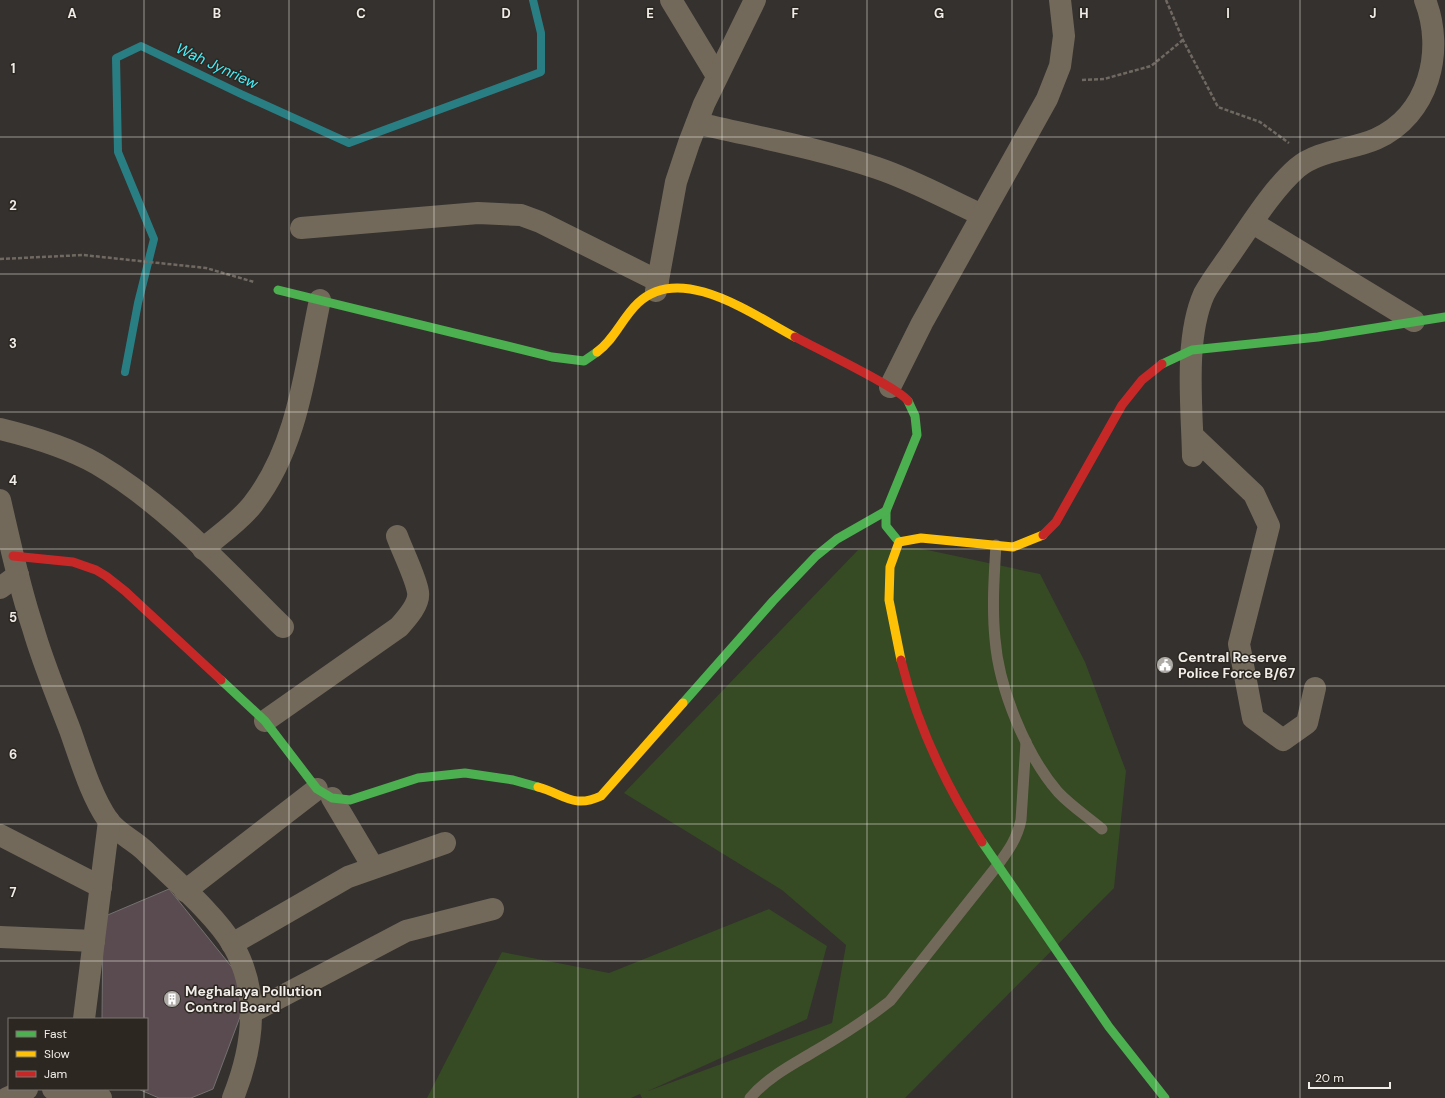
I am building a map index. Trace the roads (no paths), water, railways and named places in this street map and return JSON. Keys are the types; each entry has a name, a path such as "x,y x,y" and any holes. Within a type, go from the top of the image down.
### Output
{"street":[{"path":"671,0 717,76"},
{"path":"278,290 552,357 584,360 607,345 638,303 657,286 676,182 696,123 754,0"},
{"path":"890,387 922,323 1047,99 1060,66 1064,36 1060,0"},
{"path":"1315,688 1307,723 1284,740 1253,718 1239,644 1269,526 1254,494 1193,446 1192,350 1196,317 1204,294 1285,180 1298,168 1311,160 1376,139 1400,122 1420,98 1431,72 1434,42 1429,11 1425,0"},
{"path":"696,123 843,158 877,168 907,180 982,215"},
{"path":"301,228 478,213 521,215 540,222 657,286 683,288 711,293 890,387 906,398 915,416 917,435 886,511 886,526 899,542"},
{"path":"1253,223 1414,321"},
{"path":"203,550 252,506 271,479 283,454 295,420 320,300"},
{"path":"899,542 922,538 1013,547 1040,537 1056,522 1122,405 1142,380 1163,363 1192,350 1318,337 1445,317"},
{"path":"0,428 33,437 66,449 96,464 169,516 283,628"},
{"path":"0,500 15,566 33,628 89,784 109,821 143,848 209,915 232,944 248,977 252,1012 241,1078 232,1098"},
{"path":"185,891 324,794 350,800 418,778 465,773 487,775 542,788 573,801 588,802 601,796 773,601 816,556 848,532 886,511"},
{"path":"265,721 399,627 408,617 415,604 418,593 397,536"},
{"path":"899,542 890,567 889,600 896,645 909,692 936,761 963,813 997,866 1109,1027 1165,1098"},
{"path":"0,588 15,566 51,558 78,564 105,575 125,591 265,721 324,794 373,867"},
{"path":"84,1018 109,821"},
{"path":"0,835 100,887"},
{"path":"232,944 348,877 373,867 445,844"},
{"path":"252,1012 406,930 493,909"},
{"path":"0,937 94,941"},
{"path":"7,1098 25,1090"},
{"path":"54,1090 66,1098"},
{"path":"85,1090 101,1098"}],"lane":[{"path":"996,545 994,590 995,642 999,664 1009,697 1026,742 1042,771 1059,793 1102,829"},
{"path":"750,1098 772,1077 847,1033 890,1001 997,866 1011,847 1018,833 1021,820 1026,742"}],"waterway":[{"name":"Wah Jynriew","path":"125,372 138,303 154,239 118,152 116,58 141,46 241,94 349,143 541,72 541,33 533,0"}],"place":[{"name":"Central Reserve Police Force B/67","path":"1165,665"},
{"name":"Meghalaya Pollution Control Board","path":"172,999"}]}
